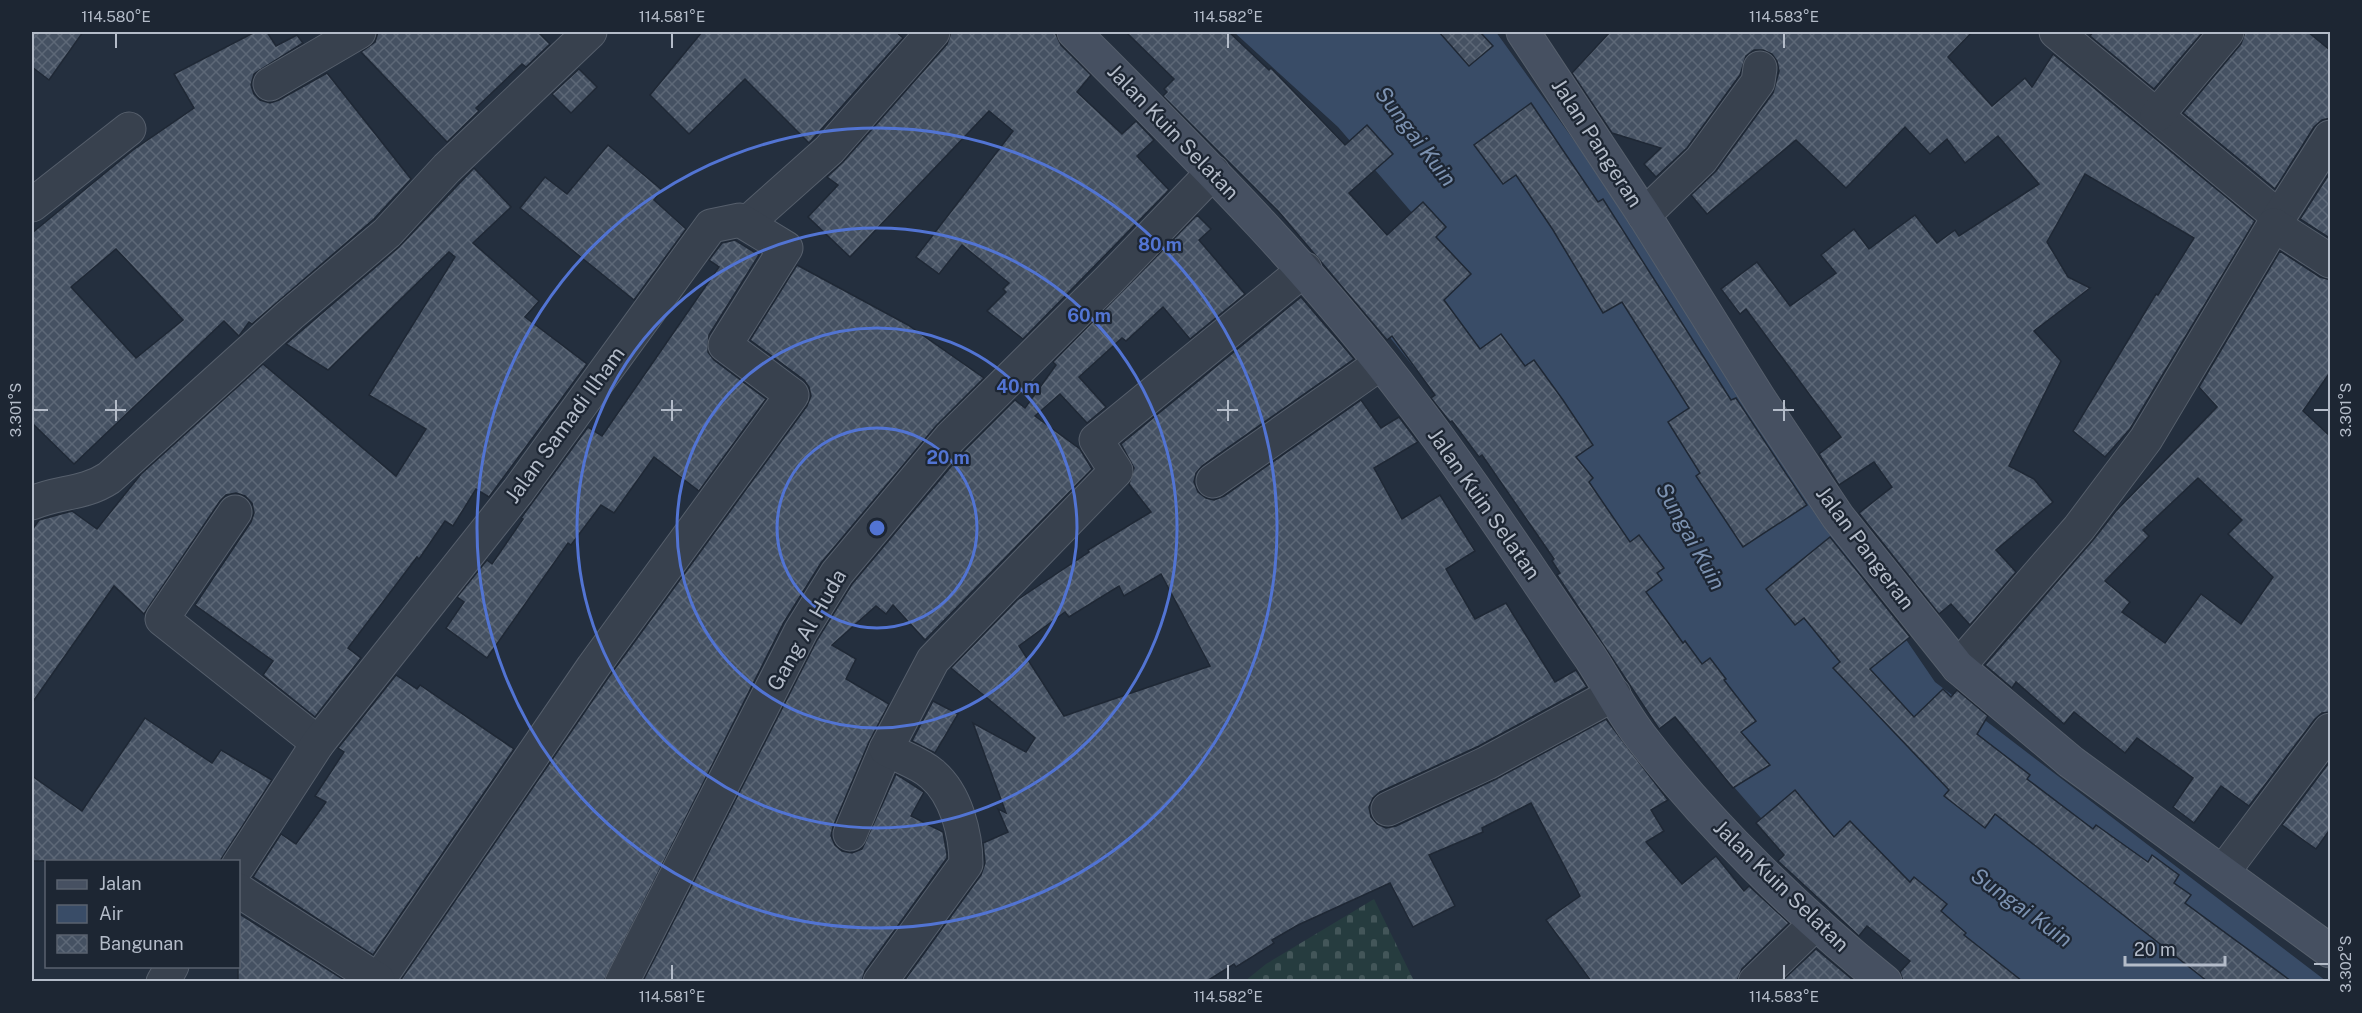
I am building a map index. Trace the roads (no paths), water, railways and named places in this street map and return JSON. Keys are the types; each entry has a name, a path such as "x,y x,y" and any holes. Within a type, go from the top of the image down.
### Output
{"street":[{"path":"270,84 359,32"},
{"path":"32,503 47,496 73,494 94,487 110,478 290,315 387,233 447,168 590,32"},
{"path":"240,891 378,981 593,667 792,395 725,345 786,248 747,223 829,150 933,32"},
{"name":"Jalan Kuin Selatan","path":"1074,32 1213,172 1305,269 1411,400 1614,694 1638,734 1689,795 1816,923 1885,981"},
{"name":"Jalan Pangeran","path":"1523,32 1644,214 1760,400 1839,517 1958,667 2071,762 2331,951"},
{"path":"2157,116 2227,32"},
{"path":"2066,35 2276,221 2331,261"},
{"path":"1644,214 1701,160 1758,82 1760,68"},
{"path":"32,206 129,129"},
{"path":"1958,667 2079,528 2146,439 2276,221 2331,137"},
{"name":"Gang Al Huda","path":"622,981 801,631 837,573 950,438 1108,281 1213,172"},
{"name":"Jalan Samadi Ilham","path":"240,863 318,743 518,491 711,226 740,220 747,223"},
{"path":"850,834 886,749 933,660 1116,471 1095,440 1305,269"},
{"path":"1213,481 1381,363"},
{"path":"235,512 162,619 318,743"},
{"path":"1388,809 1487,764 1614,694"},
{"path":"2223,872 2331,730"},
{"path":"880,981 966,864 966,842 947,794 932,773 886,749"},
{"path":"1755,981 1816,923"},
{"path":"162,981 171,968"}],"water":[{"name":"Sungai Kuin","path":"1234,32 1496,32 1652,249 1857,568 1935,682 2326,981 1945,981 1824,890 1734,787 1509,486 1376,320 1420,222 1338,127"}]}
